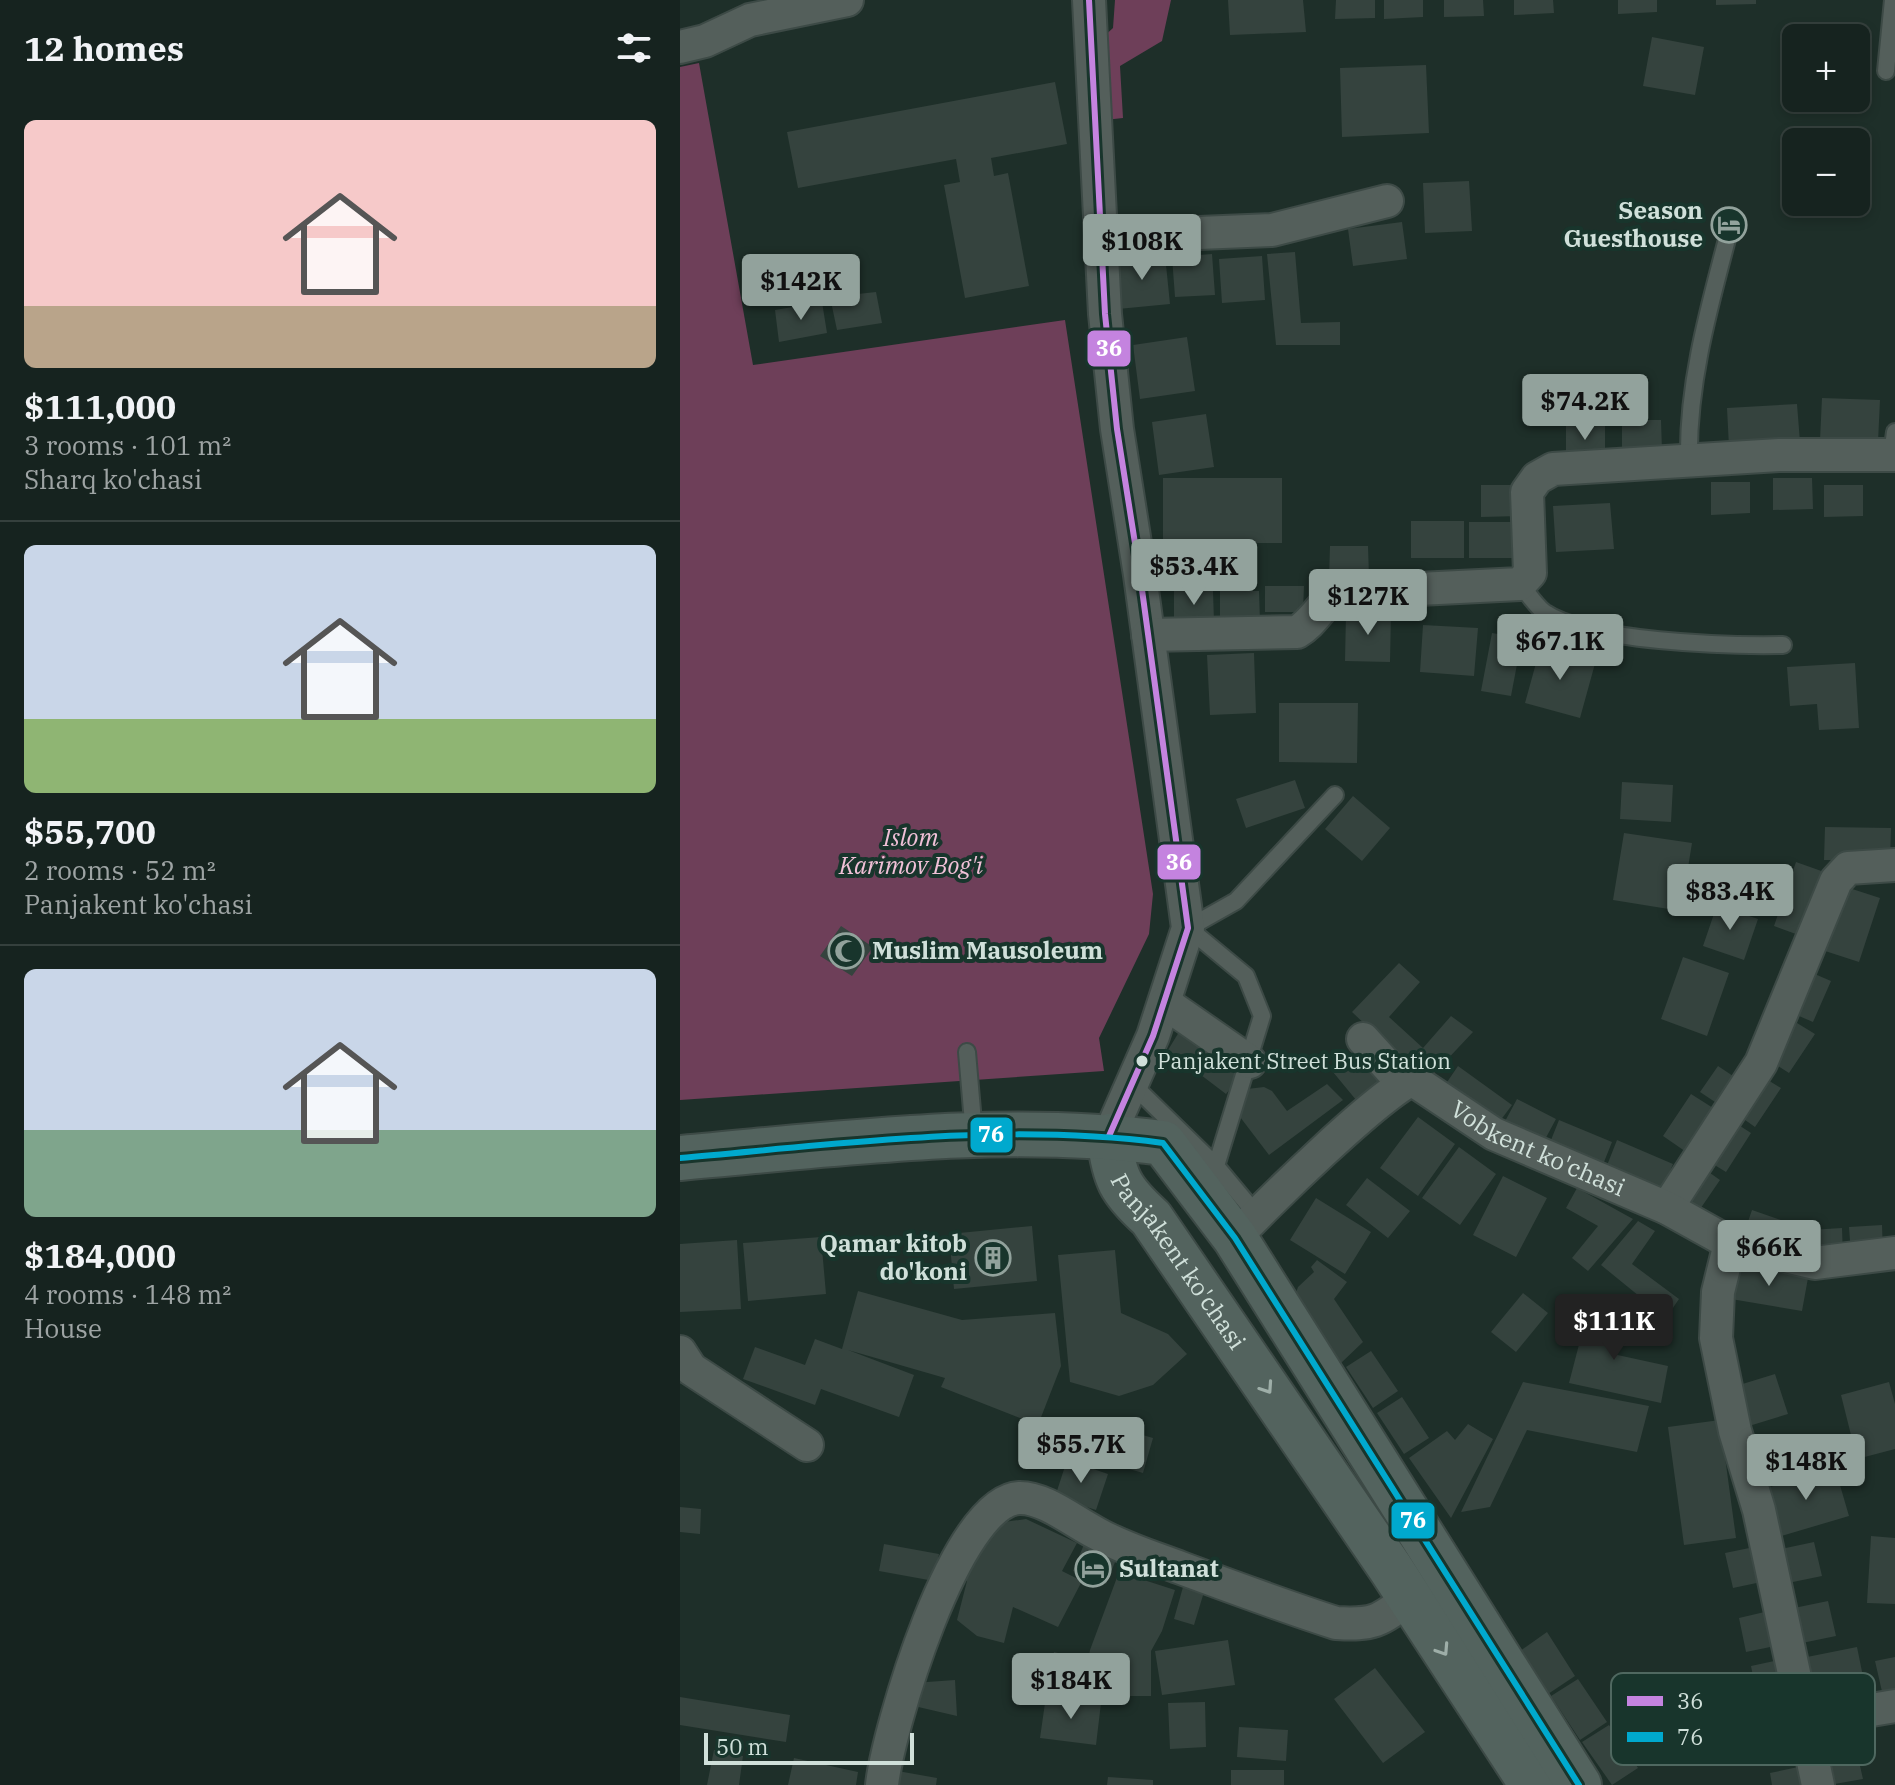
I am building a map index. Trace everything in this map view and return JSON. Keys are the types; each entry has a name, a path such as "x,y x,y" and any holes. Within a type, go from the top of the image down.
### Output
{"main road":[{"path":"680,1158 974,1136 1109,1136"},
{"name":"Panjakent ko'chasi","path":"1532,1785 1151,1218 1124,1192 1114,1173 1109,1136 1163,1143 1245,1226 1579,1785"}],"street":[{"path":"692,44 750,20 847,0"},
{"path":"1089,0 1101,237 1117,429 1188,928 1165,1003 1109,1136"},
{"path":"1101,237 1272,230 1387,201"},
{"path":"1148,635 1297,632 1307,626 1318,607 1337,593 1520,584 1530,573 1527,492 1537,478 1553,469 1894,447"},
{"path":"1667,1208 1761,1063 1836,881 1848,868 1895,865"},
{"path":"1165,1003 1250,1062"},
{"path":"1245,1226 1402,1082 1363,1039"},
{"name":"Vobkent ko'chasi","path":"1402,1082 1413,1080 1494,1134 1667,1208 1730,1243 1815,1263 1895,1253"},
{"path":"1730,1243 1718,1292 1716,1338 1795,1673"},
{"path":"680,1352 691,1369 807,1445"},
{"path":"882,1785 913,1664 951,1566 980,1522 998,1505 1019,1498 1048,1507 1111,1542 1336,1623 1369,1625 1383,1619 1409,1598"},
{"path":"1875,1709 1895,1706"},
{"path":"1814,1765 1818,1785"}],"lane":[{"path":"1886,71 1893,0"},
{"path":"1689,462 1688,419 1710,303 1730,228"},
{"path":"1520,584 1544,611 1578,627 1730,646 1783,645"},
{"path":"1216,1166 1262,1016 1246,976 1188,928 1236,901 1335,795"},
{"path":"967,1052 974,1136"},
{"path":"1131,1083 1216,1166 1245,1226"}],"green space":[{"path":"1115,0 1171,0 1162,41 1120,66 1123,118 1105,120 1100,40 1113,28"},
{"name":"Islom Karimov Bog'i","path":"699,63 753,365 1065,320 1153,894 1149,934 1099,1038 1104,1071 680,1100 680,67"}],"building":[{"path":"1228,0 1303,0 1306,32 1230,35"},
{"path":"1336,0 1375,0 1375,18 1335,19"},
{"path":"1384,0 1423,0 1423,17 1384,19"},
{"path":"1444,0 1483,0 1484,16 1444,17"},
{"path":"1514,0 1553,0 1554,13 1514,15"},
{"path":"1618,0 1657,0 1657,12 1618,14"},
{"path":"1716,0 1756,0 1756,4 1716,5"},
{"path":"1652,37 1704,47 1695,95 1643,86"},
{"path":"1426,65 1429,133 1342,137 1340,68"},
{"path":"1055,82 1067,144 991,158 994,176 1008,173 1029,286 965,298 944,185 960,182 956,159 798,188 787,132"},
{"path":"1469,181 1472,231 1425,233 1423,183"},
{"path":"1402,222 1407,259 1353,266 1348,229"},
{"path":"1295,252 1301,323 1340,322 1340,345 1276,345 1267,254"},
{"path":"1212,254 1215,295 1175,297 1172,257"},
{"path":"1165,255 1170,304 1118,309 1114,260"},
{"path":"1262,256 1265,300 1222,303 1219,259"},
{"path":"876,292 882,323 837,330 830,297"},
{"path":"822,302 827,333 779,342 775,310"},
{"path":"1187,337 1195,391 1140,399 1133,345"},
{"path":"1822,398 1880,400 1878,442 1820,440"},
{"path":"1797,404 1800,442 1729,447 1727,408"},
{"path":"1206,414 1214,467 1159,475 1152,422"},
{"path":"1622,420 1661,420 1662,451 1622,452"},
{"path":"1566,426 1605,426 1605,457 1566,458"},
{"path":"1163,478 1282,478 1282,543 1163,543"},
{"path":"1773,478 1812,478 1813,509 1773,510"},
{"path":"1711,482 1750,482 1750,513 1711,515"},
{"path":"1481,485 1519,485 1520,516 1481,517"},
{"path":"1824,485 1863,485 1863,516 1824,517"},
{"path":"1610,503 1614,549 1556,552 1553,506"},
{"path":"1411,521 1464,521 1464,558 1411,558"},
{"path":"1469,522 1522,522 1522,558 1469,558"},
{"path":"1330,546 1368,546 1369,577 1329,579"},
{"path":"1265,586 1304,586 1303,612 1265,612"},
{"path":"1174,591 1213,591 1214,622 1174,623"},
{"path":"1220,591 1259,591 1260,622 1220,623"},
{"path":"1346,613 1391,613 1390,662 1345,661"},
{"path":"1423,625 1478,628 1474,676 1420,672"},
{"path":"1492,633 1522,638 1511,696 1481,691"},
{"path":"1541,645 1596,660 1580,718 1525,703"},
{"path":"1254,653 1256,713 1210,715 1207,655"},
{"path":"1855,663 1859,728 1819,730 1817,704 1790,706 1787,667"},
{"path":"1279,703 1358,703 1357,763 1279,762"},
{"path":"1295,780 1305,808 1246,828 1236,799"},
{"path":"1622,782 1673,785 1671,822 1620,819"},
{"path":"1353,796 1390,828 1362,861 1325,829"},
{"path":"1825,827 1891,828 1890,861 1824,860"},
{"path":"1624,833 1692,843 1681,911 1613,900"},
{"path":"1796,862 1827,873 1804,937 1774,926"},
{"path":"1843,886 1880,898 1859,962 1822,950"},
{"path":"1717,905 1758,919 1744,960 1703,946"},
{"name":"Muslim Mausoleum","path":"841,926 873,947 852,976 820,956"},
{"path":"1683,957 1729,973 1707,1036 1661,1019"},
{"path":"1399,963 1420,982 1389,1017 1423,1048 1451,1016 1473,1032 1426,1082 1352,1012"},
{"path":"1810,972 1831,981 1813,1022 1792,1013"},
{"path":"1797,1023 1815,1034 1789,1073 1772,1062"},
{"path":"1179,1032 1242,1074 1226,1094 1168,1050"},
{"path":"1363,1047 1392,1082 1361,1106 1333,1072"},
{"path":"1458,1066 1512,1105 1494,1129 1441,1091"},
{"path":"1718,1066 1742,1082 1724,1108 1700,1092"},
{"path":"1763,1077 1781,1088 1755,1127 1738,1115"},
{"path":"1327,1084 1343,1100 1269,1155 1237,1113 1247,1089 1264,1087 1272,1091 1287,1111"},
{"path":"1691,1094 1721,1113 1692,1156 1663,1136"},
{"path":"1517,1099 1556,1119 1542,1145 1503,1125"},
{"path":"1418,1117 1455,1144 1418,1196 1380,1168"},
{"path":"1559,1120 1612,1142 1602,1167 1549,1145"},
{"path":"1734,1122 1751,1133 1726,1172 1708,1161"},
{"path":"1617,1140 1673,1164 1662,1191 1606,1168"},
{"path":"1459,1147 1496,1174 1460,1225 1422,1198"},
{"path":"1703,1168 1720,1180 1694,1218 1677,1207"},
{"path":"1503,1176 1547,1198 1516,1257 1473,1235"},
{"path":"1367,1178 1410,1211 1388,1238 1346,1205"},
{"path":"1577,1188 1633,1219 1588,1271 1572,1258 1598,1226 1566,1208"},
{"path":"1316,1198 1371,1232 1345,1274 1290,1240"},
{"path":"1752,1210 1801,1227 1792,1256 1742,1239"},
{"path":"1638,1221 1655,1231 1632,1264 1679,1299 1666,1318 1601,1265"},
{"path":"1882,1225 1883,1254 1851,1255 1849,1227"},
{"name":"Qamar kitob do'koni","path":"1032,1226 1037,1281 954,1289 949,1234"},
{"path":"1842,1228 1843,1257 1811,1258 1810,1230"},
{"path":"821,1237 826,1294 748,1301 743,1243"},
{"path":"737,1240 741,1309 680,1312 680,1244"},
{"path":"1115,1250 1121,1313 1168,1334 1187,1354 1153,1385 1119,1396 1070,1382 1058,1255"},
{"path":"1317,1260 1347,1282 1334,1299 1363,1342 1341,1363 1294,1299 1298,1287 1314,1272 1311,1267"},
{"path":"1737,1265 1808,1278 1802,1311 1731,1299"},
{"path":"858,1291 962,1320 1055,1313 1061,1366 1038,1425 941,1387 945,1378 848,1350 914,1375 899,1417 821,1389 815,1405 743,1379 755,1347 805,1365 815,1339 842,1349"},
{"path":"1523,1293 1548,1313 1516,1352 1491,1332"},
{"path":"1589,1306 1623,1315 1613,1354 1668,1366 1661,1403 1569,1383"},
{"path":"1371,1351 1398,1391 1373,1408 1346,1367"},
{"path":"1775,1374 1788,1414 1749,1426 1736,1386"},
{"path":"1523,1382 1649,1406 1637,1452 1527,1430 1490,1507 1461,1512"},
{"path":"1889,1382 1895,1404 1895,1449 1857,1459 1841,1395"},
{"path":"1402,1397 1429,1438 1404,1454 1377,1413"},
{"path":"1720,1420 1736,1538 1684,1545 1668,1427"},
{"path":"1468,1424 1493,1439 1451,1518 1409,1458 1447,1431 1455,1440"},
{"path":"1115,1427 1153,1438 1143,1473 1105,1462"},
{"path":"1067,1460 1108,1474 1096,1510 1055,1497"},
{"path":"1835,1468 1849,1516 1778,1537 1763,1489"},
{"path":"680,1507 701,1509 700,1534 680,1532"},
{"path":"1026,1519 1077,1543 1062,1571 1082,1581 1058,1627 1013,1607 1004,1643 977,1636 957,1620 967,1581 955,1567 997,1523"},
{"path":"1871,1536 1895,1538 1895,1604 1867,1603"},
{"path":"1085,1542 1118,1555 1106,1584 1073,1571"},
{"path":"1814,1542 1822,1576 1788,1583 1781,1549"},
{"path":"884,1544 939,1554 934,1581 879,1571"},
{"path":"1759,1546 1766,1581 1733,1588 1725,1553"},
{"path":"1119,1572 1175,1590 1162,1631 1151,1651 1151,1696 1081,1696 1090,1650"},
{"path":"1183,1587 1204,1592 1194,1625 1174,1619"},
{"path":"1828,1601 1836,1636 1802,1643 1794,1608"},
{"path":"1773,1610 1780,1645 1746,1652 1739,1618"},
{"path":"1547,1632 1575,1676 1548,1694 1520,1651"},
{"path":"1228,1640 1235,1685 1162,1695 1155,1651"},
{"path":"1857,1647 1862,1673 1810,1673 1807,1657"},
{"path":"1054,1652 1083,1659 1076,1695 1047,1689"},
{"path":"1895,1657 1895,1694 1883,1696 1875,1661"},
{"path":"1784,1659 1787,1673 1752,1673 1751,1666"},
{"path":"1375,1668 1425,1732 1383,1763 1334,1699"},
{"path":"1578,1679 1607,1722 1580,1740 1551,1696"},
{"path":"955,1680 957,1716 914,1706 913,1683"},
{"path":"1046,1696 1101,1703 1096,1745 1040,1738"},
{"path":"680,1697 790,1715 786,1742 680,1725"},
{"path":"1205,1702 1206,1747 1170,1749 1168,1703"},
{"path":"1609,1725 1611,1765 1636,1765 1638,1768 1612,1785 1582,1742"},
{"path":"1239,1727 1288,1730 1286,1761 1237,1757"},
{"path":"714,1750 743,1756 739,1785 707,1785"},
{"path":"794,1758 858,1772 856,1785 788,1785"},
{"path":"1825,1765 1860,1765 1863,1779 1829,1785"},
{"path":"1803,1766 1808,1785 1772,1785 1770,1773"},
{"path":"892,1770 937,1778 936,1785 891,1785"},
{"path":"1231,1770 1284,1770 1284,1785 1231,1785"},
{"path":"1108,1777 1153,1780 1153,1785 1107,1785"}],"transit line":[{"name":"36","path":"1089,0 1105,314 1117,429 1188,928 1153,1036 1109,1136"},
{"name":"76","path":"680,1158 922,1137 982,1135 1103,1137 1163,1143 1235,1238 1579,1785"}],"place":[{"name":"Season Guesthouse","path":"1729,225"},
{"name":"Muslim Mausoleum","path":"846,951"},
{"name":"Panjakent Street Bus Station","path":"1142,1061"},
{"name":"Qamar kitob do'koni","path":"993,1258"},
{"name":"Sultanat","path":"1093,1569"}]}
